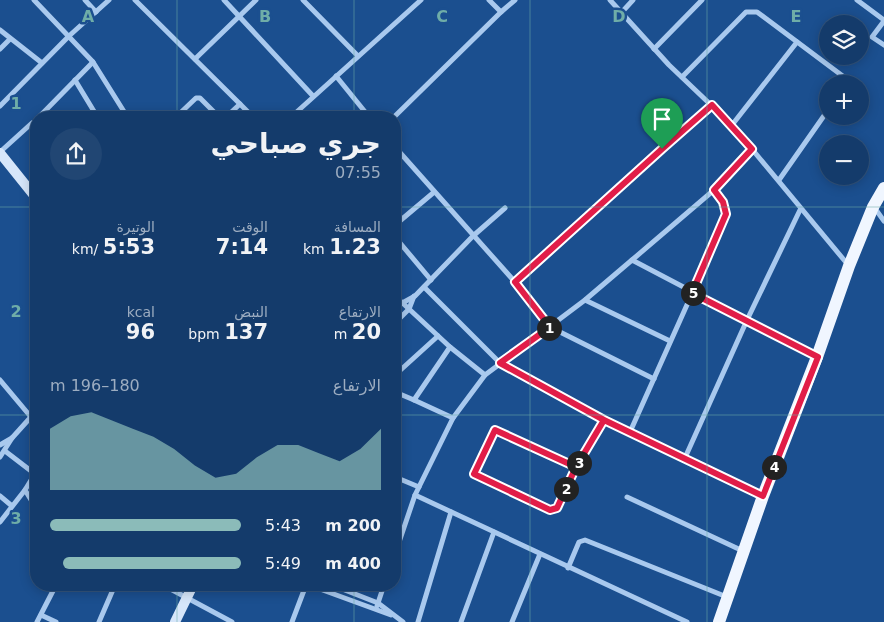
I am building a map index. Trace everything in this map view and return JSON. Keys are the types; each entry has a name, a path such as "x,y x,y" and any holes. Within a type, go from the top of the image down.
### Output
{"main road":[{"path":"719,622 763,496 818,357 849,266 884,188"}],"street":[{"path":"34,0 93,62 124,111"},
{"path":"85,0 96,12"},
{"path":"0,106 69,36 109,0"},
{"path":"136,0 247,111"},
{"path":"224,0 313,96"},
{"path":"195,59 256,0"},
{"path":"297,111 421,0"},
{"path":"489,0 501,12"},
{"path":"400,111 515,0"},
{"path":"610,0 654,49 732,125 779,180 800,210 849,266"},
{"path":"622,12 634,0"},
{"path":"654,49 702,0"},
{"path":"857,0 884,21 872,38 884,45"},
{"path":"306,1 358,56"},
{"path":"682,77 746,12 751,11 757,12 841,75"},
{"path":"878,28 884,32"},
{"path":"0,30 42,63"},
{"path":"0,49 10,39"},
{"path":"732,125 797,42"},
{"path":"46,111 93,62"},
{"path":"336,76 364,111"},
{"path":"75,80 94,111"},
{"path":"182,111 196,98 200,98 213,111"},
{"path":"232,111 240,104"},
{"path":"515,282 712,105"},
{"path":"779,180 819,123"},
{"path":"30,126 0,153 30,190"},
{"path":"401,536 415,495 452,418 485,375 585,300 714,190 752,149"},
{"path":"401,155 433,193 515,282 550,327 654,379"},
{"path":"630,432 726,214 723,202 714,190"},
{"path":"401,220 433,193"},
{"path":"874,207 884,221"},
{"path":"401,317 409,309 415,296 473,236 505,208"},
{"path":"684,460 747,320 800,210"},
{"path":"401,244 431,280"},
{"path":"632,260 692,293 818,357"},
{"path":"424,287 500,363 604,420 684,460 763,496"},
{"path":"401,302 415,296"},
{"path":"585,300 670,340"},
{"path":"401,303 418,315 450,347 485,375"},
{"path":"401,370 438,336"},
{"path":"414,400 450,347"},
{"path":"0,382 30,418 12,438 0,457"},
{"path":"401,396 452,418"},
{"path":"576,467 495,430 474,474 554,511 576,467 604,420"},
{"path":"0,446 12,438"},
{"path":"5,451 30,469"},
{"path":"401,480 419,487"},
{"path":"0,522 30,482"},
{"path":"25,490 30,498"},
{"path":"415,495 687,622"},
{"path":"0,496 12,506"},
{"path":"627,497 743,551"},
{"path":"418,622 451,512"},
{"path":"461,622 494,532"},
{"path":"568,568 579,542 585,540 727,598"},
{"path":"512,622 540,554"},
{"path":"37,622 53,591"},
{"path":"99,622 112,591"},
{"path":"174,591 232,622"},
{"path":"176,622 190,591"},
{"path":"292,622 305,591"},
{"path":"323,591 392,615"},
{"path":"348,591 378,603 403,622"},
{"path":"375,610 382,591"},
{"path":"41,615 56,622"},
{"path":"391,622 392,615"}],"route":[{"path":"662,149 515,282 550,327 500,363 604,420 576,467 557,508 554,511 550,510 474,474 492,432 501,430 576,467 604,420 684,460 763,496 818,357 692,293 725,220 726,214 723,202 714,190 752,149 712,105 662,149"}]}
